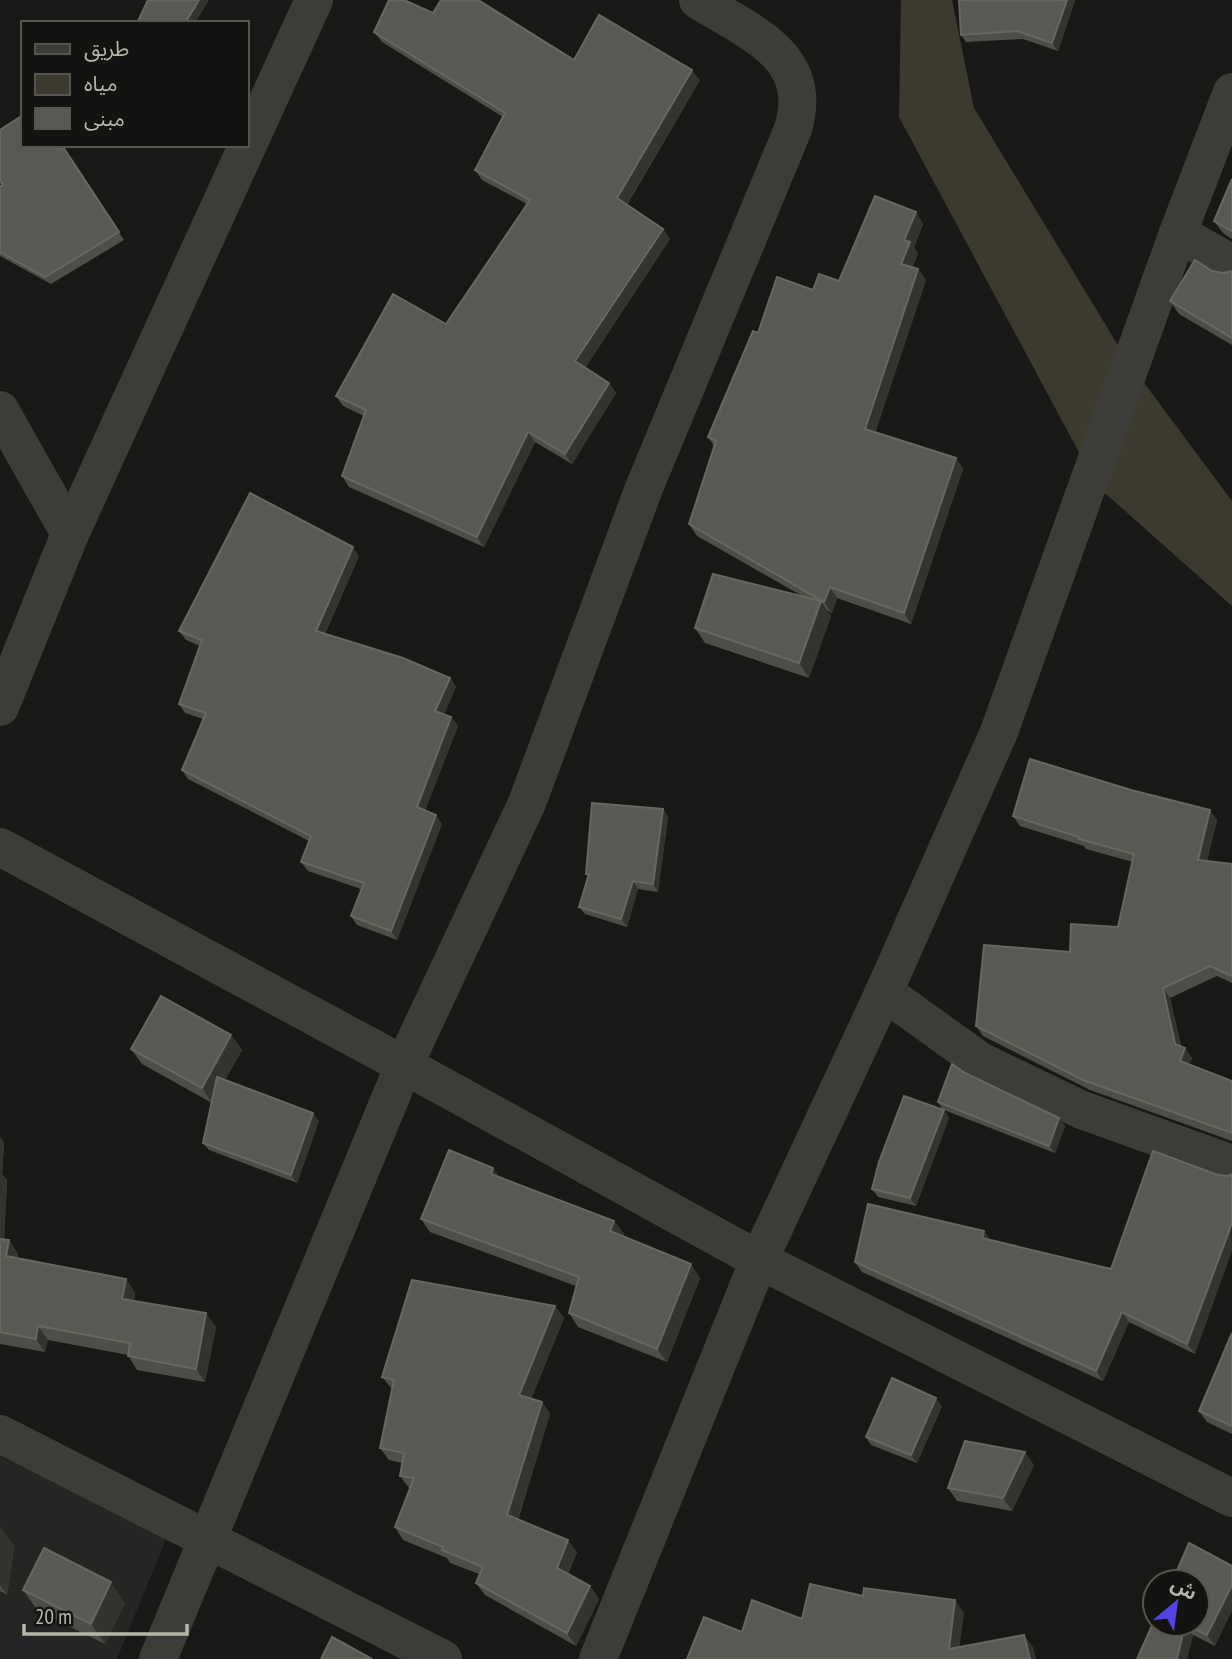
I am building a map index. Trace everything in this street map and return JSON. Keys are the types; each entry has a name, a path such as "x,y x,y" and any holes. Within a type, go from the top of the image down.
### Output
{"street":[{"path":"248,144 314,0"},
{"path":"159,1659 404,1065 527,803 645,488 798,110 797,86 789,65 771,47 698,0"},
{"path":"598,1659 759,1260 884,992 999,732 1178,233 1232,92"},
{"path":"0,707 70,534 247,147"},
{"path":"1178,233 1232,264"},
{"path":"0,410 70,534"},
{"path":"0,847 759,1260 1232,1498"},
{"path":"884,992 980,1061 1082,1110 1232,1164"},
{"path":"0,1434 443,1659"}],"shaded area":[{"path":"0,1456 168,1534 117,1659 0,1659"}],"water":[{"path":"901,0 952,0 974,108 1127,360 1232,501 1232,606 1097,486 899,117"}],"building":[{"path":"148,0 199,0 186,21 138,21"},
{"path":"389,0 404,0 433,13 441,0 478,0 574,60 599,15 692,70 617,198 663,229 575,361 609,383 565,454 528,432 477,537 342,476 366,410 336,396 393,294 446,324 530,200 475,170 505,113 374,32"},
{"path":"959,0 1067,0 1052,43 1017,31 961,35"},
{"path":"21,116 21,147 57,147 59,150 63,147 119,232 45,277 0,252 0,186 3,185 0,181 0,130"},
{"path":"1232,179 1232,231 1214,221"},
{"path":"875,196 916,212 904,240 910,242 901,264 918,269 865,429 956,458 904,613 830,587 824,602 689,524 716,441 708,437 753,331 758,333 777,277 813,290 819,274 839,281"},
{"path":"1195,260 1212,271 1232,271 1232,338 1170,301"},
{"path":"250,493 353,547 316,631 403,658 450,678 435,711 451,717 417,807 436,815 391,931 351,916 364,883 301,862 311,836 182,770 206,713 179,704 202,640 179,631"},
{"path":"713,574 821,601 799,663 695,628"},
{"path":"1030,759 1131,790 1210,810 1198,860 1232,864 1232,976 1210,966 1163,988 1175,1044 1185,1048 1180,1061 1232,1081 1232,1133 1083,1080 976,1026 984,945 1070,952 1071,924 1118,927 1134,854 1079,839 1013,816"},
{"path":"592,803 663,809 653,884 633,881 621,919 579,907 589,874 586,874"},
{"path":"161,996 231,1035 202,1088 131,1049"},
{"path":"952,1064 965,1073 1059,1118 1049,1146 938,1102"},
{"path":"217,1077 313,1113 291,1175 203,1143"},
{"path":"904,1096 944,1110 910,1198 872,1189 879,1162"},
{"path":"449,1150 493,1168 491,1174 614,1221 610,1231 691,1264 657,1349 569,1313 579,1277 421,1219"},
{"path":"1153,1151 1218,1175 1232,1174 1232,1223 1187,1344 1122,1312 1096,1371 855,1262 868,1204 984,1231 982,1238 1111,1269"},
{"path":"0,1239 9,1240 6,1256 126,1279 122,1299 206,1313 196,1369 128,1356 130,1343 38,1326 36,1339 0,1332"},
{"path":"412,1280 555,1306 519,1395 542,1402 507,1515 568,1540 557,1568 590,1586 567,1633 476,1583 483,1567 395,1527 414,1478 400,1476 404,1453 380,1448 394,1380 382,1377"},
{"path":"1232,1333 1232,1426 1199,1411"},
{"path":"892,1378 936,1398 911,1455 866,1437"},
{"path":"965,1441 1025,1452 1003,1498 948,1488"},
{"path":"1189,1543 1232,1566 1232,1585 1211,1627 1211,1568 1178,1568"},
{"path":"44,1548 111,1582 91,1624 23,1590"},
{"path":"810,1584 863,1596 864,1588 955,1600 949,1649 1024,1635 1030,1659 687,1659 704,1617 742,1632 752,1600 802,1619"},
{"path":"332,1637 372,1659 321,1659"},
{"path":"1146,1638 1182,1638 1177,1659 1137,1659"}]}
